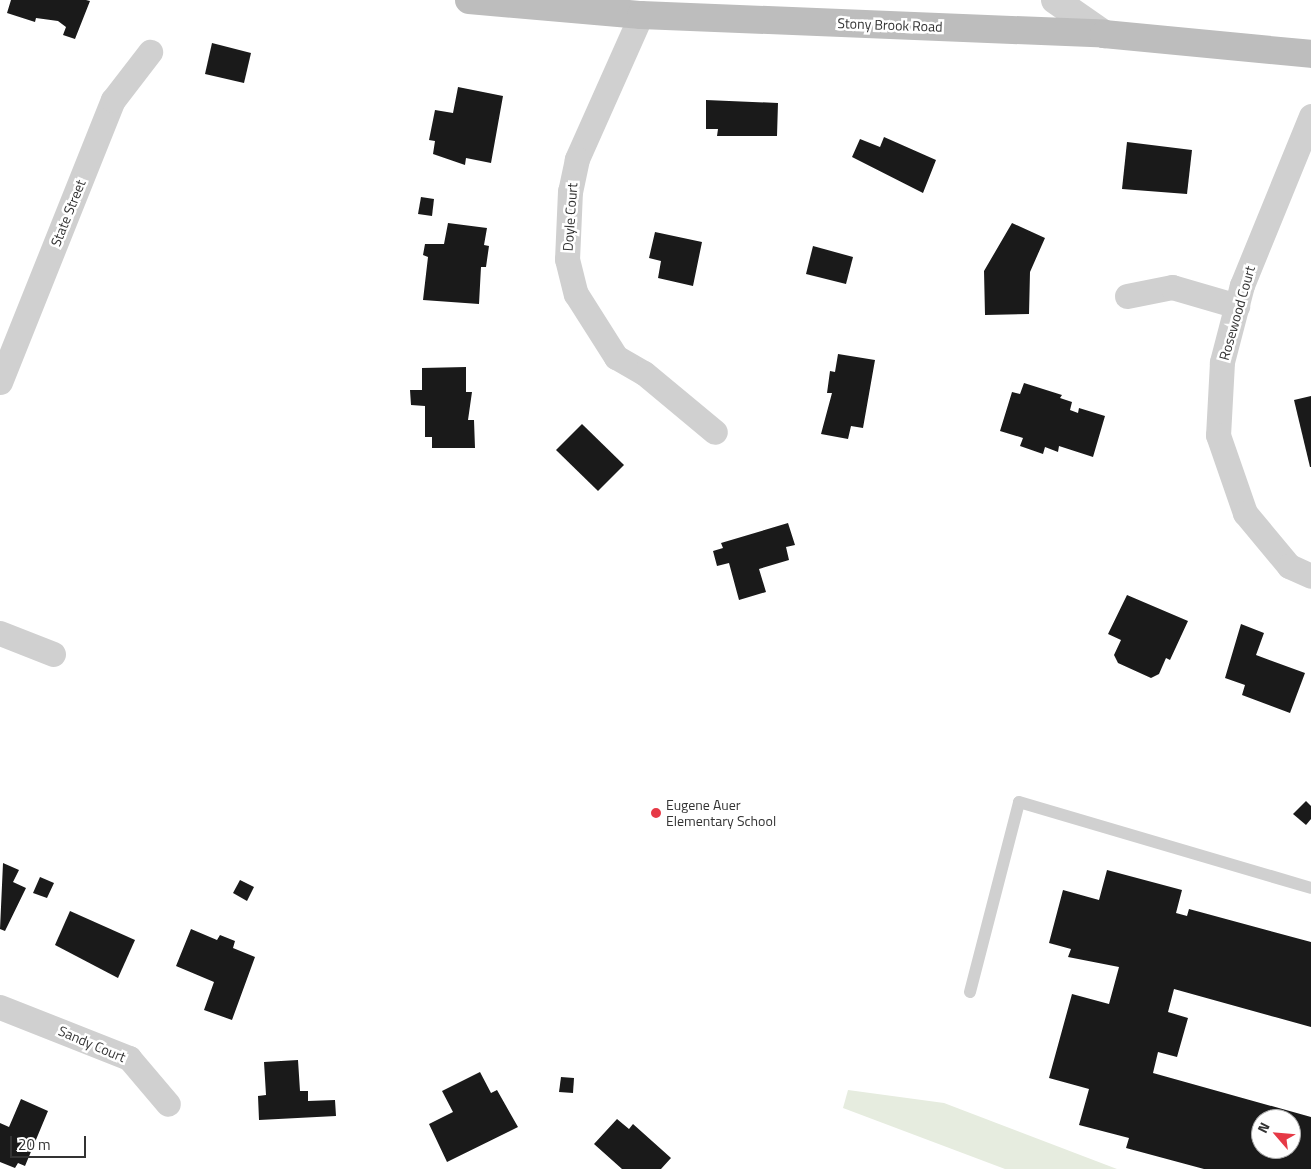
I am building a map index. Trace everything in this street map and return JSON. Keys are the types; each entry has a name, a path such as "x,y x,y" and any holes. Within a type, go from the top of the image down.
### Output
{"main road":[{"name":"Stony Brook Road","path":"469,0 641,14 1104,34 1311,54"}],"street":[{"path":"1055,0 1104,34"},
{"name":"Doyle Court","path":"641,14 577,159 570,191 567,259 576,294 616,357 644,373 715,432"},
{"name":"State Street","path":"0,382 113,100 150,52"},
{"name":"Rosewood Court","path":"1311,116 1237,306 1222,362 1218,435 1245,513 1289,566 1311,576"},
{"path":"1127,296 1172,286 1237,306"},
{"path":"0,633 53,654"},
{"name":"Sandy Court","path":"0,1006 129,1058 168,1104"}],"lane":[{"path":"970,992 1019,802 1311,888"}],"shaded area":[{"path":"848,1090 944,1103 1117,1169 1005,1169 843,1108"}],"building":[{"path":"11,0 90,1 75,39 63,35 66,27 58,21 36,18 35,22 7,13"},
{"path":"212,43 251,53 244,83 205,74"},
{"path":"458,87 503,96 491,163 466,158 465,165 433,154 435,141 429,140 435,110 453,113"},
{"path":"706,100 778,103 777,136 717,136 718,129 706,129"},
{"path":"884,137 936,160 923,193 852,157 860,139 880,147"},
{"path":"1127,142 1192,150 1187,194 1122,189"},
{"path":"421,197 434,199 432,216 418,214"},
{"path":"448,223 487,228 484,245 489,246 486,267 481,267 479,304 423,300 428,257 423,255 425,244 444,244"},
{"path":"1012,223 1045,238 1030,272 1029,314 985,315 984,271"},
{"path":"655,232 702,242 693,286 658,278 661,261 649,258"},
{"path":"813,246 853,257 846,284 806,274"},
{"path":"838,354 875,360 863,428 851,426 848,439 821,434 832,393 827,393 830,371 835,372"},
{"path":"466,367 466,392 472,392 468,420 474,420 475,448 432,448 432,437 425,437 425,406 411,405 410,390 422,390 422,368"},
{"path":"1024,383 1062,395 1060,398 1072,402 1070,410 1078,413 1079,408 1105,416 1093,457 1059,446 1058,452 1045,447 1043,454 1020,446 1023,438 1000,431 1012,392 1020,394"},
{"path":"1311,396 1311,467 1310,467 1294,400"},
{"path":"582,424 624,465 598,491 556,450"},
{"path":"788,523 795,545 786,547 789,560 759,569 766,592 739,600 729,563 717,566 713,551 723,548 721,543"},
{"path":"1127,595 1188,621 1170,660 1166,658 1159,674 1151,678 1118,663 1114,655 1121,640 1108,634"},
{"path":"1241,624 1264,633 1256,655 1305,673 1290,713 1242,695 1245,685 1225,678"},
{"path":"1306,801 1311,806 1311,819 1306,825 1293,814"},
{"path":"3,863 19,870 13,882 26,888 5,931 0,929"},
{"path":"1107,870 1182,890 1176,913 1187,916 1189,909 1311,942 1311,1027 1174,989 1168,1012 1188,1018 1177,1057 1158,1052 1153,1073 1282,1109 1251,1109 1251,1159 1301,1159 1301,1114 1311,1117 1311,1169 1204,1169 1126,1148 1129,1138 1079,1125 1089,1089 1049,1078 1072,994 1109,1004 1119,967 1068,957 1071,949 1049,943 1063,890 1099,900"},
{"path":"40,877 54,883 47,898 33,893"},
{"path":"240,880 254,887 247,901 233,893"},
{"path":"70,911 135,940 118,978 55,945"},
{"path":"191,929 217,940 220,935 235,941 233,948 255,957 232,1020 204,1010 214,982 176,966"},
{"path":"298,1060 300,1091 308,1091 308,1101 335,1100 336,1116 259,1120 258,1096 266,1095 264,1062"},
{"path":"480,1072 491,1093 497,1090 518,1127 447,1162 429,1124 453,1112 442,1091"},
{"path":"561,1077 574,1078 573,1093 559,1092"},
{"path":"21,1099 48,1111 25,1166 18,1163 15,1168 0,1162 0,1123 9,1127"},
{"path":"617,1119 629,1129 633,1124 671,1158 661,1169 622,1169 594,1144"}],"place":[{"name":"Eugene Auer Elementary School","path":"656,813"}]}
